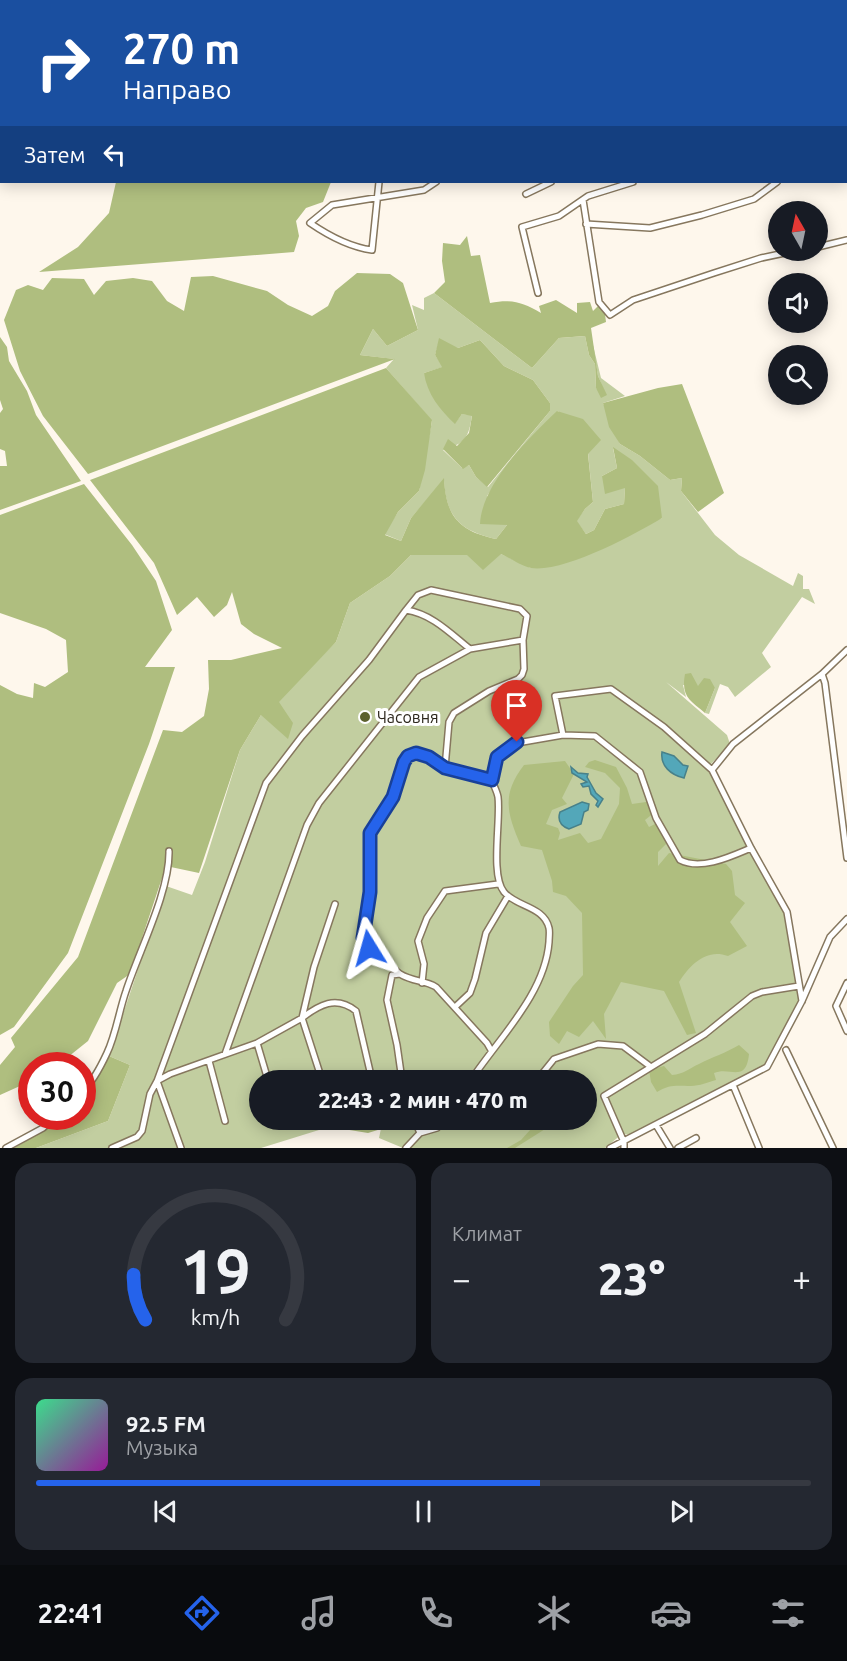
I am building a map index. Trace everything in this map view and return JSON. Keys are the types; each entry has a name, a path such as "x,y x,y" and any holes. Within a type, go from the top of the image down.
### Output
{"street":[{"path":"379,183 378,197 372,250 359,248 329,237 310,223 332,205 378,197 424,190 434,183"},
{"path":"526,194 548,183"},
{"path":"538,293 522,227 559,216 588,196 630,183"},
{"path":"586,224 650,228 753,199 776,183"},
{"path":"583,200 599,302 610,315 633,300 768,257"},
{"path":"828,245 847,240"},
{"path":"112,1148 137,1137 142,1131 150,1094 157,1081 266,783 302,736 369,660 418,595 431,590 520,609 527,616 523,640 524,669 518,679 489,691 454,713 449,722 445,768"},
{"path":"406,610 420,612 470,649"},
{"path":"225,1054 307,825 319,803 419,677 470,649 523,640"},
{"path":"712,770 733,744 822,674 847,651"},
{"path":"822,674 847,858"},
{"path":"562,735 555,696 611,689 664,727 712,770 751,848 787,912 802,1001"},
{"path":"478,1070 491,1050 507,1033 543,975 548,955 549,929 544,917 534,909 508,896 498,884 496,837 498,798 492,780 497,757 517,742 562,735 596,736 640,772 656,818 680,861 685,863 718,862 751,848"},
{"path":"491,1050 436,987 411,981 400,974 369,948 363,938 370,892 370,833 393,797 408,756 416,753 429,757 445,768 492,780"},
{"path":"96,1072 107,1052 126,990 161,892 170,865 170,851"},
{"path":"422,983 424,964 418,941 427,918 445,891 498,884"},
{"path":"455,1007 470,993 476,979 486,933 508,896"},
{"path":"319,1070 302,1018 314,967 335,904"},
{"path":"609,1148 624,1145 656,1125 767,1067 802,1001 830,937 847,920"},
{"path":"400,974 392,975 387,1000 398,1045 401,1070"},
{"path":"847,983 836,1006 847,1031"},
{"path":"624,1145 604,1096 705,1034 752,996 762,992 800,986"},
{"path":"157,1081 257,1043 327,1002 339,1003 356,1011 370,1070"},
{"path":"257,1043 265,1070"},
{"path":"545,1070 554,1059 598,1044 622,1046 651,1067"},
{"path":"786,1050 833,1148"},
{"path":"209,1062 225,1121"},
{"path":"157,1081 181,1148"},
{"path":"733,1085 759,1148"},
{"path":"656,1125 670,1148"},
{"path":"6,1148 40,1130"},
{"path":"406,1148 420,1133 430,1130"},
{"path":"678,1148 696,1138"}],"green space":[{"path":"116,183 331,183 323,202 306,208 296,221 299,236 294,252 39,272 78,247 109,213"},
{"path":"467,236 471,256 480,255 490,303 517,302 541,313 539,306 556,300 577,313 577,303 590,302 593,311 598,306 605,314 606,322 591,328 598,376 607,395 601,398 596,388 595,364 589,355 585,336 559,338 532,368 434,293 445,282 442,261 443,243 460,245"},
{"path":"357,273 390,274 403,283 418,330 387,346 373,329 360,355 395,359 88,474 43,416 20,371 4,320 16,290 28,285 43,290 52,278 84,279 94,295 106,281 133,278 152,281 167,301 184,311 191,277 213,276 267,291 288,305 312,316 328,306 335,291"},
{"path":"434,293 532,368 559,338 585,336 589,355 595,364 596,388 606,395 598,376 591,337 601,378 625,396 603,403 620,444 640,456 670,480 682,478 681,491 715,535 739,555 793,586 798,573 803,576 803,589 809,589 815,604 802,597 762,653 771,667 735,697 728,687 720,684 709,714 705,713 715,688 683,685 686,697 666,682 727,735 730,744 711,764 787,910 800,998 766,1064 631,1135 622,1134 605,1148 403,1148 379,1138 381,1130 597,1130 597,1070 249,1070 249,1130 319,1130 261,1148 36,1148 84,1130 96,1130 96,1126 108,1121 130,1065 109,1056 166,886 192,895 205,862 240,750 261,715 336,642 350,603 390,576 411,555 501,554 531,568 662,518 613,448 617,468 602,476 625,488 624,504 605,509 594,530 586,534 576,521 593,502 588,453 558,411 520,452 487,496 507,525 496,539 473,532 458,521 448,504 444,480 411,518 401,541 384,534 398,512 419,491 432,421 386,368 394,359 360,355 373,329 387,346 418,330 412,305 424,310 424,298","holes":["480,340 504,366 533,380 550,403 550,411 488,487 476,477 469,465 462,468 443,450 456,445 465,438 472,415 462,414 455,423 424,373 443,367 435,355 438,345 458,348"]},
{"path":"0,337 7,347 9,361 27,391 36,415 81,481 0,510 0,466 7,466 5,451 0,449 0,413 3,409 0,400"},
{"path":"439,338 458,348 480,340 504,366 533,380 550,403 550,411 487,487 476,477 469,465 463,469 443,449 448,439 457,446 469,433 472,416 462,414 455,424 439,407 428,388 424,373 442,367 435,355"},
{"path":"386,368 432,420 425,470 419,491 398,512 385,535 401,541 411,518 444,478 448,503 457,521 473,532 496,539 507,525 480,524 489,493 509,462 557,411 583,419 601,440 588,454 593,502 577,521 586,534 594,530 605,509 624,504 625,488 605,494 602,476 617,468 613,447 632,460 658,486 662,518 598,551 561,565 545,568 527,567 501,554 483,570 467,555 411,555 390,576 350,603 336,642 279,702 293,723 288,739 261,715 240,750 199,873 166,866 130,974 117,983 88,1041 74,1052 18,1052 18,1087 0,1095 0,1065 15,1047 11,1038 78,957 163,730 182,732 204,716 209,689 208,660 231,660 282,648 254,634 241,624 232,592 227,605 214,617 197,597 177,615 154,563 90,480"},
{"path":"682,384 724,493 698,512 681,491 682,478 670,480 640,456 620,444 609,427 603,403"},
{"path":"84,484 132,545 156,581 172,630 145,667 175,667 149,744 68,953 14,1027 0,1035 0,685 17,694 33,698 34,683 45,687 68,672 66,640 46,629 0,613 0,515"},
{"path":"691,673 698,686 704,678 710,679 715,688 705,713 685,693 685,674"},
{"path":"595,760 616,767 632,804 653,801 655,812 645,820 649,827 657,823 667,831 670,840 658,852 658,866 669,853 726,864 732,871 735,895 745,903 730,922 747,946 728,956 713,954 706,956 694,964 679,982 696,1033 687,1035 664,991 621,982 604,1014 606,1039 593,1021 579,1037 567,1031 559,1044 550,1036 549,1022 583,975 582,913 566,896 553,892 552,881 542,850 521,846 512,824 509,795 524,765 565,761 574,774 562,798 567,804 552,810 546,824 558,828 560,833 558,840 580,833 588,843 601,839 619,804 620,788 605,773 585,767 589,762"},
{"path":"739,1045 749,1054 745,1069 741,1071 720,1071 714,1073 716,1080 701,1085 670,1087 657,1092 651,1082 649,1070 664,1066 672,1075 680,1074"},
{"path":"109,1056 130,1065 108,1121 96,1126 96,1079"},
{"path":"43,1130 84,1130 36,1148 14,1148"},
{"path":"350,1130 378,1130 368,1133"},
{"path":"530,1130 544,1130 515,1148 507,1148 521,1140"}],"water":[{"path":"662,752 674,756 683,765 688,766 684,778 667,769 663,762"},
{"path":"571,767 578,773 588,774 587,777 596,793 603,799 598,807 596,805 598,801 591,794 589,786 583,787 581,784 587,782 572,773"},
{"path":"582,802 589,804 581,824 569,829 560,823 560,812"}],"place":[{"name":"Часовня","path":"365,717"}],"route":[{"path":"369,948 363,938 370,892 370,833 393,797 408,756 416,753 429,757 445,768 492,780 497,757 517,742"}]}
